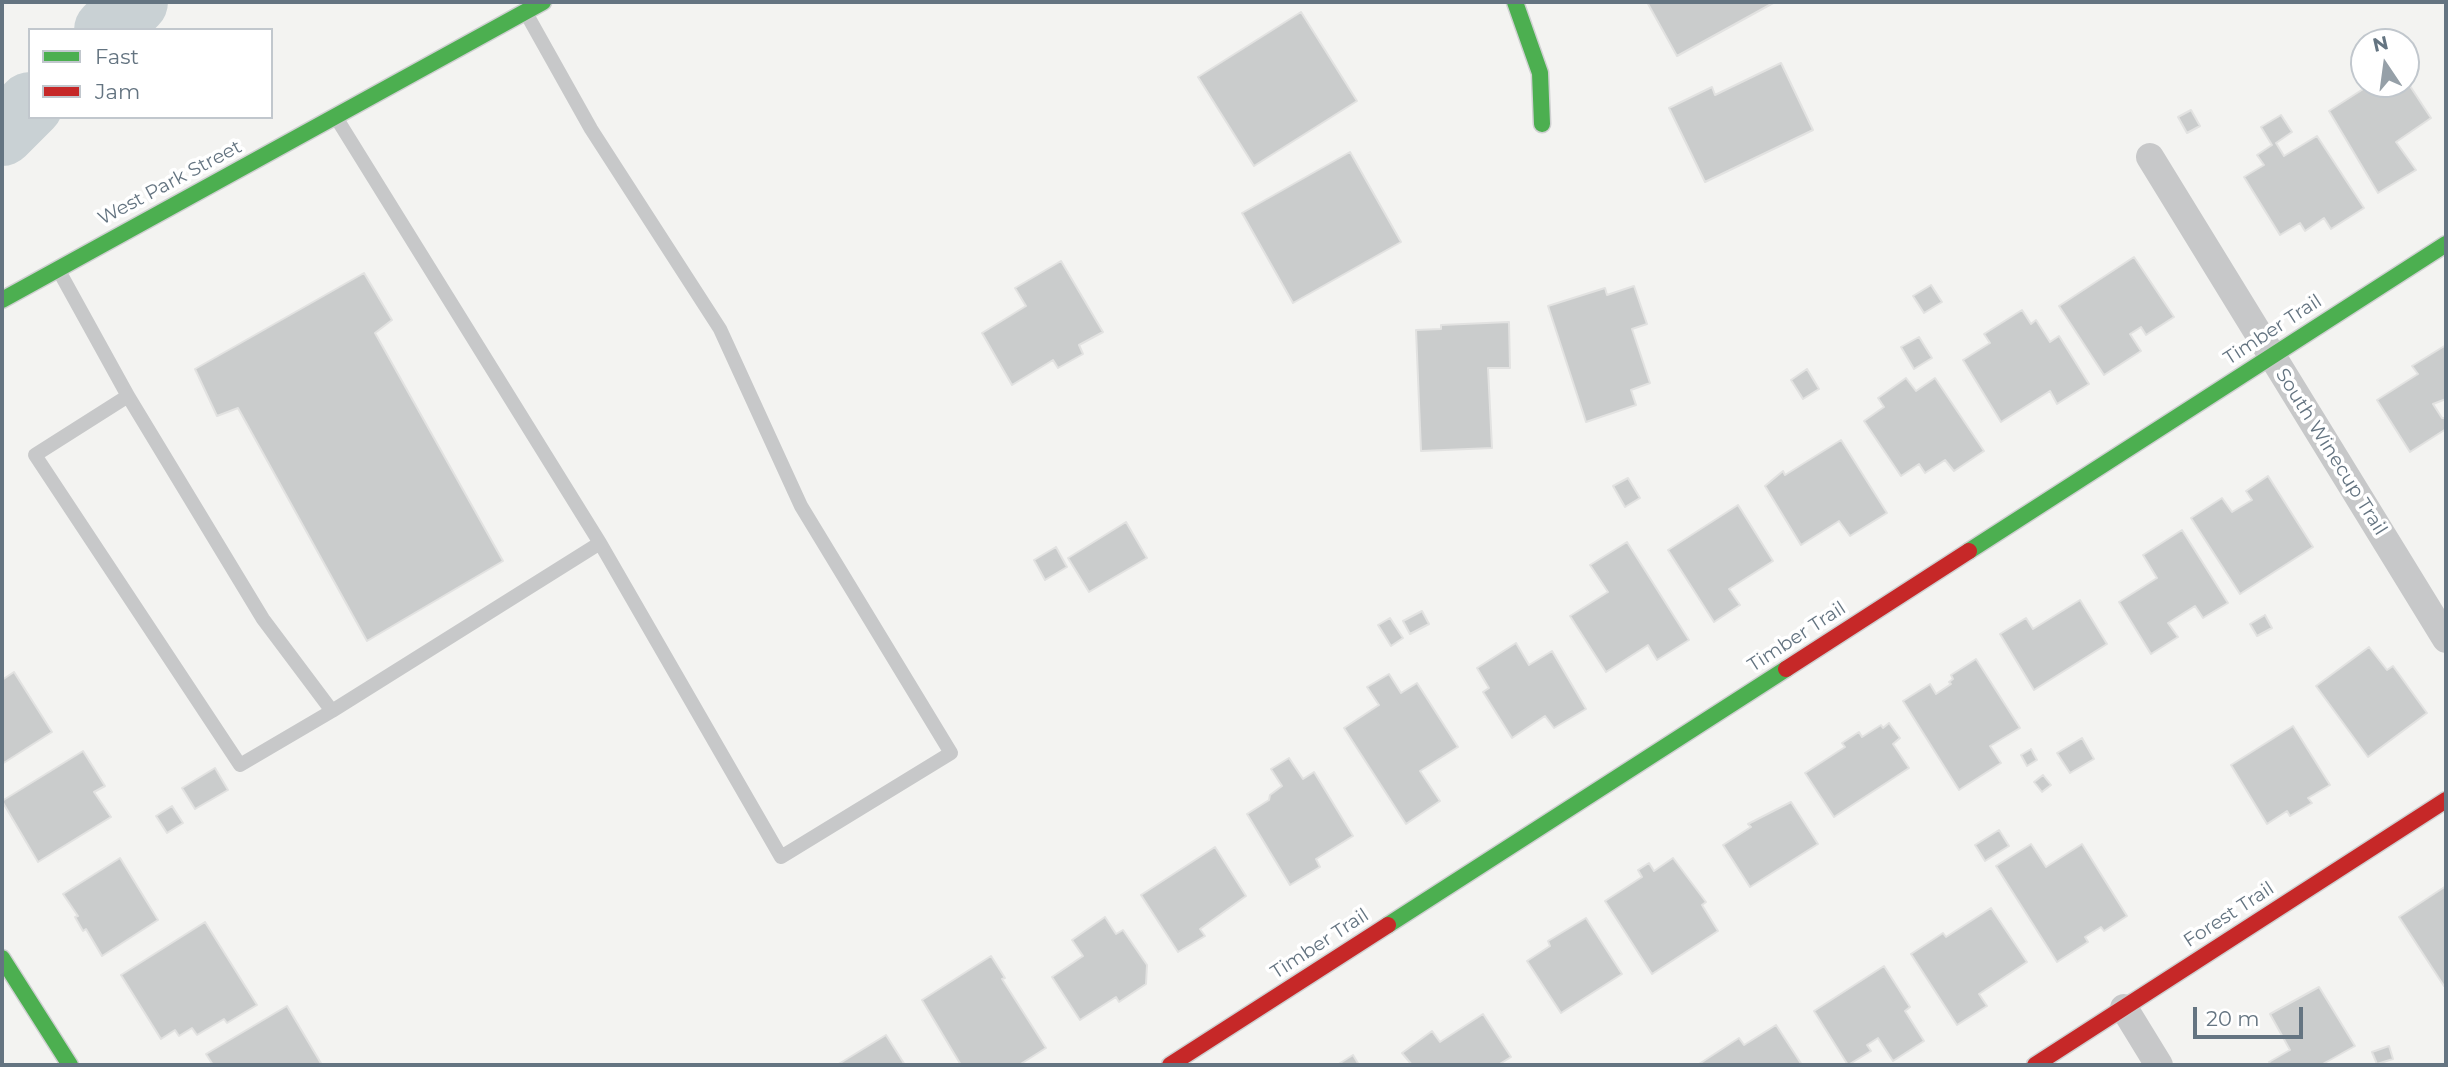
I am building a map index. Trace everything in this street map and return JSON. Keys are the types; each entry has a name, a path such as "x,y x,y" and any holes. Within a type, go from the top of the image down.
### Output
{"street":[{"name":"West Park Street","path":"2,300 57,267 336,118 543,2"},
{"path":"1515,2 1540,73 1542,124"},
{"name":"South Winecup Trail","path":"2150,157 2446,639"},
{"name":"Timber Trail","path":"1170,1065 2446,244"},
{"name":"Forest Trail","path":"2035,1065 2446,800"},
{"path":"2,958 70,1065"},
{"path":"2124,1008 2159,1065"}],"lane":[{"path":"336,118 600,543 781,858 951,753 801,506 720,329 591,129 526,13"},
{"path":"57,267 128,396 263,619 332,711"},
{"path":"128,396 35,455 240,765 332,711 600,543"}],"building":[{"path":"1647,2 1775,2 1677,56"},
{"path":"1301,12 1357,101 1254,166 1198,77"},
{"path":"1781,63 1813,130 1705,182 1669,108 1712,87 1715,95"},
{"path":"2350,98 2418,98 2431,118 2396,142 2416,170 2378,193 2329,111"},
{"path":"2191,110 2200,126 2187,133 2178,117"},
{"path":"2281,115 2292,132 2276,143 2284,156 2317,136 2364,208 2331,229 2324,218 2305,231 2300,223 2280,235 2244,177 2264,165 2257,155 2272,145 2261,127"},
{"path":"1350,152 1401,242 1293,303 1242,213"},
{"path":"2134,257 2174,317 2146,335 2141,327 2130,334 2141,351 2104,375 2059,306"},
{"path":"1061,261 1103,332 1079,345 1083,354 1058,368 1053,360 1012,385 982,333 1026,306 1015,288"},
{"path":"364,273 392,320 375,333 503,561 367,641 238,408 217,416 195,369"},
{"path":"1931,285 1942,302 1924,313 1913,296"},
{"path":"1634,286 1647,324 1632,329 1650,383 1631,390 1636,405 1586,422 1548,306 1605,288 1607,295"},
{"path":"2022,310 2031,324 2036,320 2050,342 2059,336 2089,384 2057,404 2050,391 2001,422 1963,360 1990,343 1984,334"},
{"path":"1509,322 1510,368 1488,368 1492,448 1421,451 1416,330 1441,329 1441,325"},
{"path":"1919,337 1932,358 1914,369 1901,347"},
{"path":"2446,345 2446,399 2433,404 2442,418 2446,418 2446,429 2410,452 2377,400 2418,374 2412,366"},
{"path":"1807,369 1819,389 1803,399 1791,380"},
{"path":"1906,378 1916,391 1935,378 1984,451 1954,471 1945,460 1925,473 1919,464 1901,476 1864,421 1884,407 1878,398"},
{"path":"1841,440 1887,513 1850,536 1839,521 1801,545 1765,486 1783,471 1785,475"},
{"path":"2268,476 2313,547 2240,594 2191,518 2222,498 2232,512 2252,500 2246,491"},
{"path":"1628,478 1640,498 1625,507 1613,486"},
{"path":"1738,505 1773,561 1729,589 1740,605 1714,622 1668,550"},
{"path":"1126,522 1147,558 1089,592 1068,558"},
{"path":"2182,530 2228,603 2203,618 2195,606 2168,623 2178,637 2151,654 2119,602 2157,578 2143,555"},
{"path":"1627,542 1689,640 1657,660 1648,645 1606,672 1570,616 1608,592 1590,565"},
{"path":"1056,547 1067,567 1045,580 1034,560"},
{"path":"2080,600 2107,644 2034,690 2000,634 2026,618 2033,629"},
{"path":"1422,611 1429,624 1410,634 1403,621"},
{"path":"2265,615 2272,628 2257,636 2250,624"},
{"path":"1390,618 1403,638 1391,646 1378,625"},
{"path":"1516,643 1529,665 1552,651 1586,709 1554,728 1545,716 1512,738 1483,692 1489,688 1477,668"},
{"path":"2369,647 2387,670 2393,666 2427,713 2368,757 2316,686"},
{"path":"1976,659 2020,728 1990,746 2001,763 1959,790 1903,701 1930,684 1936,694 1951,684 1951,675"},
{"path":"14,672 52,732 2,764 2,680"},
{"path":"1389,674 1401,693 1417,683 1458,747 1420,771 1440,801 1406,824 1344,728 1379,705 1367,687"},
{"path":"1889,723 1900,738 1893,744 1909,768 1834,817 1805,773 1845,747 1842,743 1859,732 1862,737"},
{"path":"2293,726 2330,785 2308,798 2312,803 2290,816 2287,811 2267,824 2231,765"},
{"path":"2082,738 2094,759 2070,773 2057,753"},
{"path":"2031,749 2037,760 2027,766 2021,755"},
{"path":"83,751 105,786 94,792 111,817 38,862 2,801"},
{"path":"1289,758 1303,779 1314,772 1353,836 1316,859 1320,867 1290,885 1247,814 1269,800 1270,795 1282,786 1271,769"},
{"path":"215,768 228,790 195,809 182,788"},
{"path":"2043,775 2051,785 2042,792 2034,782"},
{"path":"1791,802 1818,844 1750,887 1723,845 1751,827 1748,824"},
{"path":"172,806 183,823 167,833 156,816"},
{"path":"1999,830 2009,846 1985,861 1975,845"},
{"path":"2031,844 2046,867 2082,844 2127,916 2104,931 2101,927 2085,937 2088,942 2057,962 1996,866"},
{"path":"1215,847 1246,896 1200,929 1205,936 1178,952 1141,895"},
{"path":"120,858 158,920 102,956 86,929 83,931 75,917 78,916 63,894"},
{"path":"1673,858 1706,902 1702,905 1718,931 1652,974 1605,901 1642,877 1638,870 1649,863 1654,871"},
{"path":"2446,886 2446,984 2444,986 2399,917"},
{"path":"1991,908 2027,962 1979,994 1987,1006 1957,1025 1911,954 1943,933 1946,937"},
{"path":"1105,917 1116,934 1123,930 1147,965 1146,984 1119,1002 1116,997 1080,1020 1052,977 1083,956 1072,940"},
{"path":"1586,918 1622,974 1561,1013 1527,961 1550,946 1548,941"},
{"path":"205,922 257,1005 227,1023 224,1019 197,1035 192,1028 179,1036 175,1030 161,1039 121,975"},
{"path":"991,956 1005,978 1002,979 1046,1048 1019,1065 961,1065 922,1000"},
{"path":"1884,966 1910,1007 1905,1011 1924,1041 1893,1061 1878,1038 1867,1045 1871,1051 1848,1065 1814,1011"},
{"path":"2319,987 2355,1046 2321,1065 2271,1065 2269,1062 2290,1050 2270,1014"},
{"path":"287,1006 322,1065 213,1065 206,1054"},
{"path":"1483,1014 1511,1057 1498,1065 1412,1065 1402,1053 1432,1031 1440,1042"},
{"path":"1776,1025 1802,1065 1699,1064 1739,1038 1744,1045"},
{"path":"886,1035 905,1065 837,1065"},
{"path":"2389,1046 2393,1059 2377,1064 2372,1052"},
{"path":"1353,1055 1359,1065 1337,1065"}],"waterway":[{"path":"109,28 135,2"},
{"path":"2,133 28,107"}],"traffic: fast":[{"path":"2,300 543,2"},
{"path":"1515,2 1540,73 1542,124"},
{"path":"1969,551 2446,244"},
{"path":"1388,925 1786,669"},
{"path":"2,958 70,1065"}],"traffic: jam":[{"path":"1786,669 1969,551"},
{"path":"2035,1065 2446,800"},
{"path":"1170,1065 1388,925"}]}
